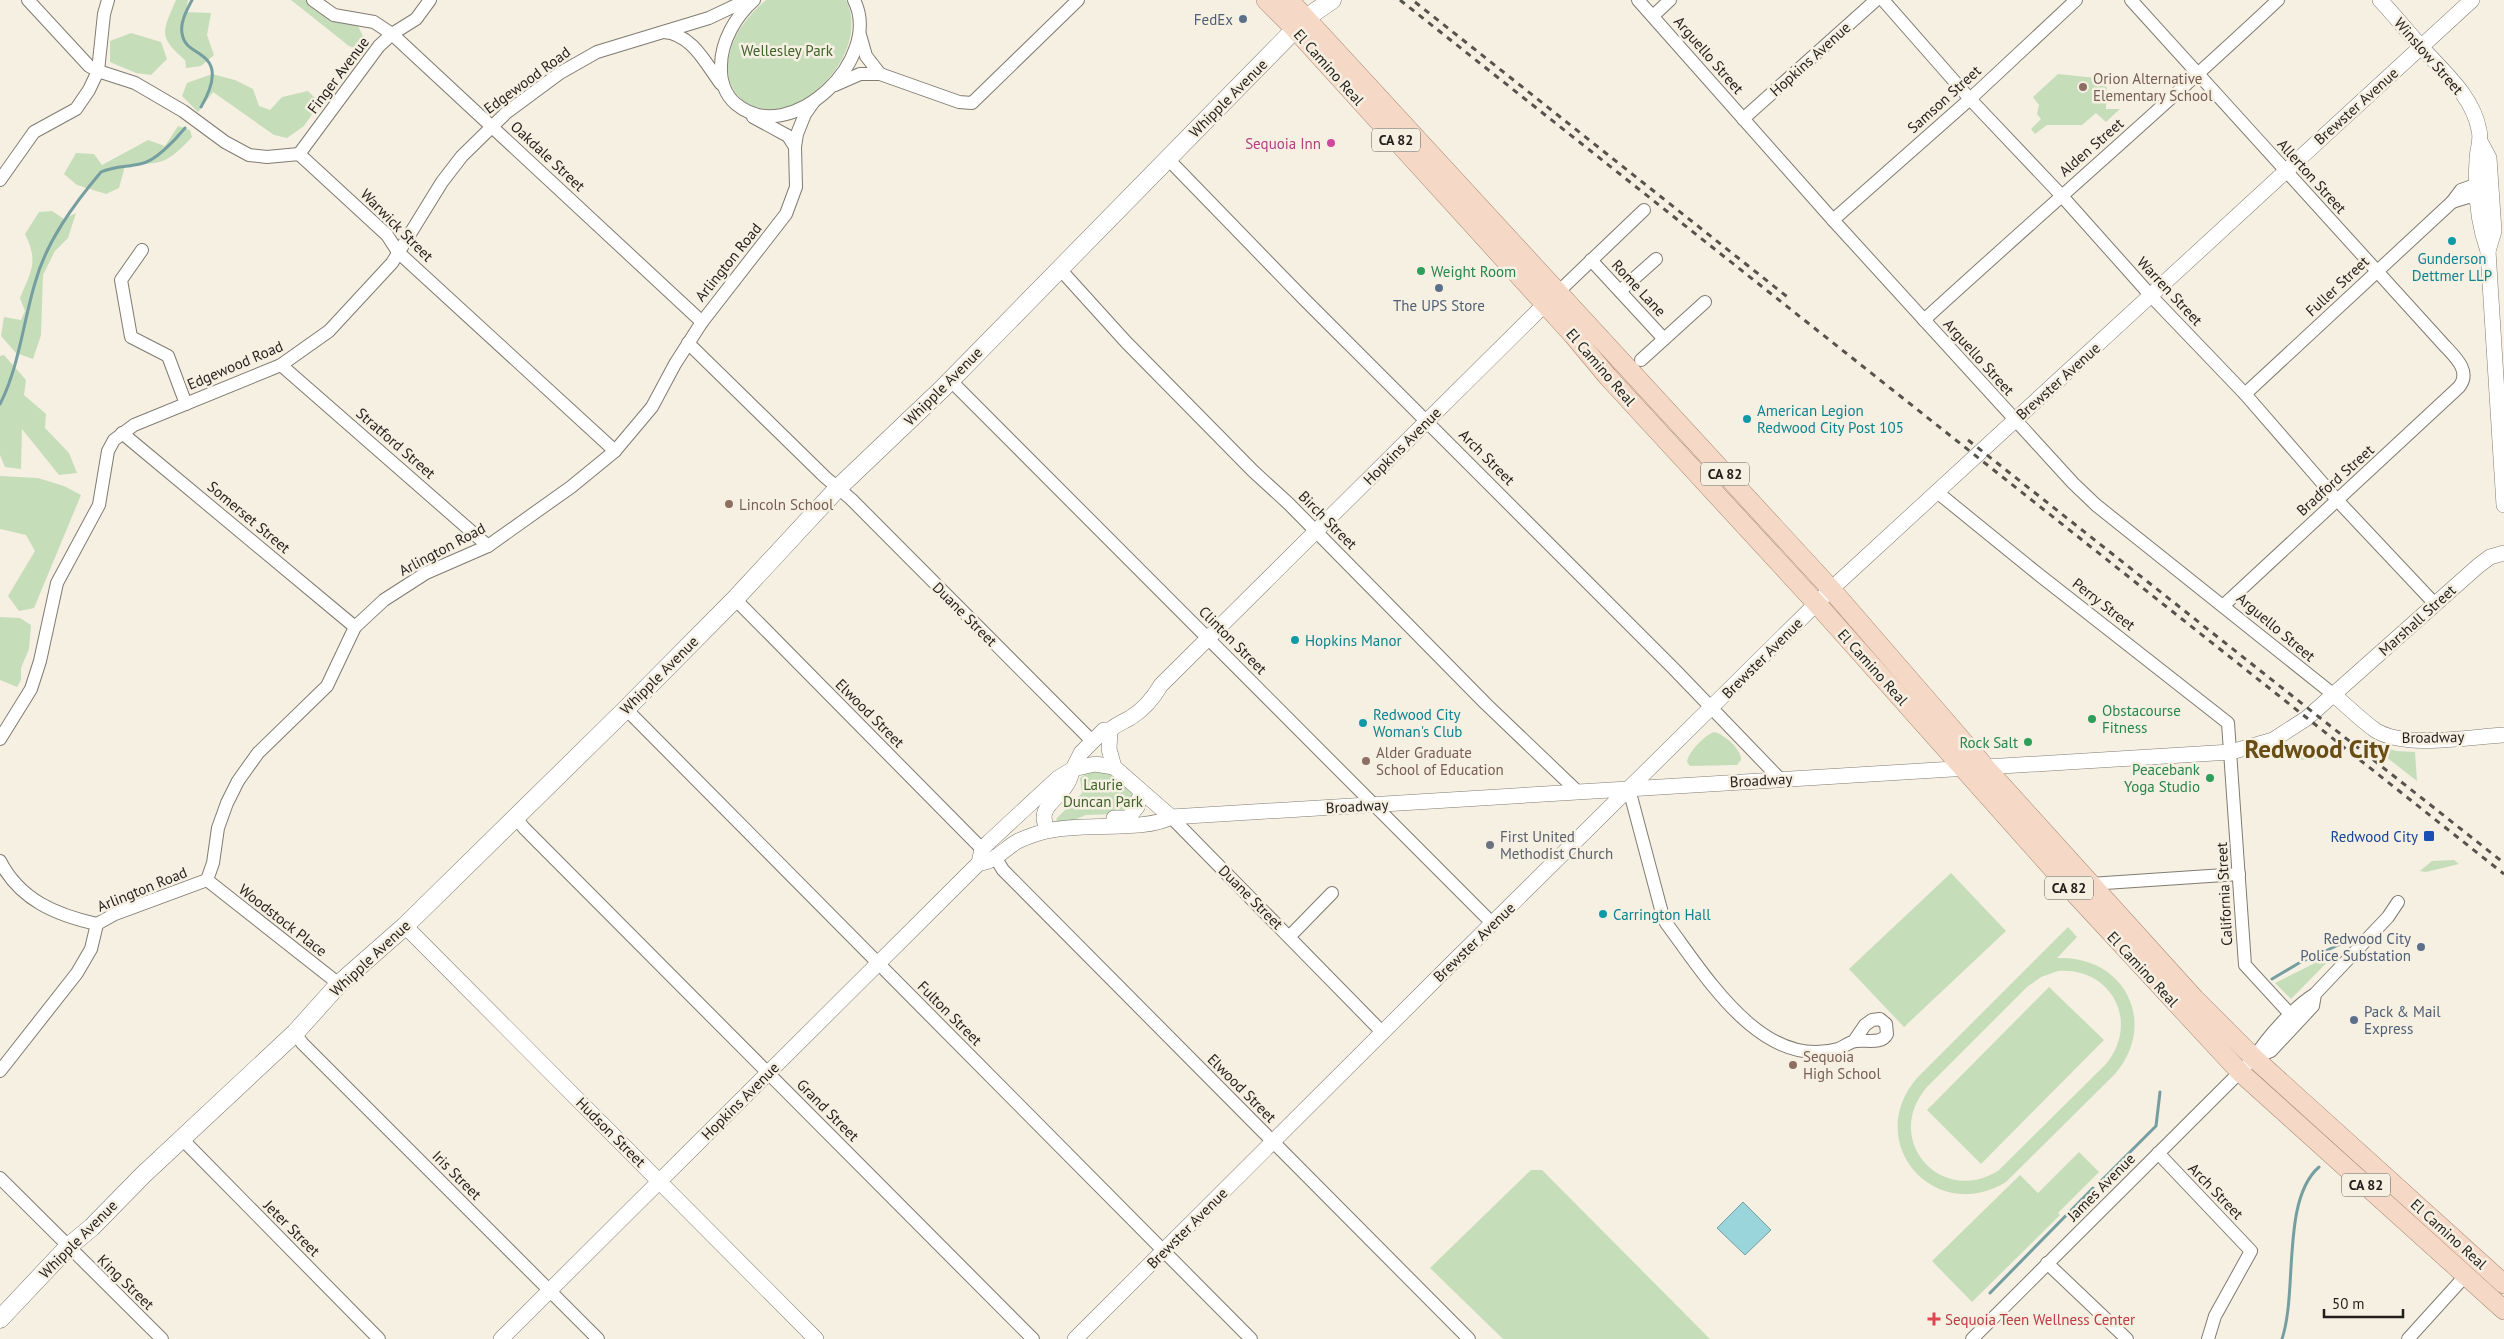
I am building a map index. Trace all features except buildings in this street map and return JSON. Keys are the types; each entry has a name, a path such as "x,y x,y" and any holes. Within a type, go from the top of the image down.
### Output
{"main road":[{"name":"El Camino Real","path":"1266,0 1301,24 1552,298 1831,589 1986,768 2195,999 2254,1058 2504,1284"},
{"name":"El Camino Real","path":"1290,0 1301,24"},
{"name":"Whipple Avenue","path":"1301,24 1314,0"},
{"name":"Whipple Avenue","path":"0,1319 68,1247 295,1033 339,984 405,926 516,818 735,599 838,488 950,380 1301,24 1332,0"},
{"name":"El Camino Real","path":"1552,298 1608,378 1817,604 2077,896 2240,1072 2504,1310"}],"street":[{"path":"28,0 89,66 98,71 135,83 183,111 225,142 250,155 267,157 299,154"},
{"path":"2,171 34,132 76,109 89,90 98,71 104,14 108,0"},
{"name":"Oakdale Street","path":"313,0 334,14 374,22 392,34 702,322"},
{"name":"Finger Avenue","path":"299,154 379,46 392,34 416,19 430,0"},
{"name":"Edgewood Road","path":"0,739 31,689 40,661 57,583 94,517 102,491 108,451 122,433 134,425 281,365 314,343 345,317 392,263 452,169 492,126 522,100 579,61 613,46 709,18 747,0"},
{"path":"755,0 739,17 724,46 721,76 728,95 744,111 788,136 795,147"},
{"path":"854,0 866,56 880,74"},
{"path":"728,95 751,112 777,116 803,107 815,100 837,80 853,56 860,24 862,0"},
{"path":"827,90 850,78 880,74 960,102 972,103 1078,0"},
{"name":"Arguello Street","path":"1638,0 2015,421 2096,505 2334,694"},
{"path":"1653,16 1670,0"},
{"name":"Hopkins Avenue","path":"1743,119 1876,0"},
{"name":"Warren Street","path":"1883,0 1970,99 2061,195 2152,297 2245,394 2338,500 2435,604"},
{"name":"Samson Street","path":"1833,220 1970,99 2076,0"},
{"name":"Allerton Street","path":"2131,0 2461,364 2464,376"},
{"name":"Alden Street","path":"1924,320 2061,195 2198,75 2278,0"},
{"name":"Winslow Street","path":"2380,0 2462,91 2474,112 2481,143 2489,158 2494,231 2488,251"},
{"name":"Brewster Avenue","path":"1075,1339 1831,589 2152,297 2285,170 2472,0"},
{"name":"Edgewood Road","path":"657,33 673,33 687,41 696,50 728,95"},
{"name":"Arlington Road","path":"0,1071 77,973 91,949 97,924 115,914 207,880 213,863 218,828 227,803 238,781 258,753 327,686 354,626 384,600 426,573 488,546 571,487 615,451 652,407 688,342 786,214 796,187 795,147 801,124 815,100"},
{"name":"Winslow Street","path":"2481,143 2476,158 2478,191 2481,231 2488,251 2504,505"},
{"name":"Warwick Street","path":"299,154 388,235 398,252 615,451"},
{"name":"Arch Street","path":"1168,159 1780,780"},
{"name":"Fuller Street","path":"2245,394 2452,202 2461,190 2478,191"},
{"name":"Hopkins Avenue","path":"1048,830 1043,818 1044,810 1067,784 1081,754 1092,741 1104,730 1115,726 1125,709 1145,692 1161,685 1552,298 1644,210"},
{"path":"142,250 121,280 131,337 168,356 186,404"},
{"path":"1620,291 1656,259"},
{"name":"Rome Lane","path":"1591,260 1664,339"},
{"name":"Birch Street","path":"1059,268 1132,347 1253,471 1316,531 1486,704 1577,791"},
{"path":"1641,360 1705,302"},
{"path":"688,342 838,488"},
{"name":"Stratford Street","path":"281,365 488,546"},
{"name":"Bradford Street","path":"2224,605 2459,387 2464,376"},
{"name":"Clinton Street","path":"950,380 1493,924"},
{"name":"Somerset Street","path":"122,433 354,626"},
{"name":"Duane Street","path":"838,488 1092,741"},
{"name":"Perry Street","path":"1938,492 2040,576 2225,720 2230,726 2232,752"},
{"name":"Marshall Street","path":"2334,694 2485,560 2504,553"},
{"name":"Elwood Street","path":"735,599 980,856"},
{"name":"Broadway","path":"995,857 1018,842 1048,830 1161,823 1171,817 2232,752 2284,735 2334,694 2376,730 2404,740 2504,735"},
{"name":"Fulton Street","path":"626,709 1251,1339"},
{"path":"1073,769 1095,764 1114,767 1109,748 1115,726"},
{"name":"California Street","path":"2232,752 2245,965 2291,1015"},
{"name":"Duane Street","path":"1114,767 1171,817 1290,936 1383,1033"},
{"name":"Hopkins Avenue","path":"502,1339 878,964 1010,823 1058,778 1073,769"},
{"path":"1629,789 1662,913 1666,922 1709,981 1753,1028 1782,1044 1802,1050 1821,1051 1838,1049 1854,1041"},
{"path":"1090,826 1096,819 1128,818 1137,807 1141,790"},
{"name":"Grand Street","path":"516,818 1033,1339"},
{"path":"995,857 998,844 1010,833 1010,823"},
{"name":"Hopkins Avenue","path":"980,856 986,863 995,857"},
{"name":"Elwood Street","path":"995,857 1003,870 1469,1339"},
{"path":"0,861 7,875 18,888 43,906 70,919 97,924"},
{"path":"2090,884 2239,874"},
{"name":"Woodstock Place","path":"207,880 339,984"},
{"path":"1290,936 1332,893"},
{"name":"James Avenue","path":"1972,1339 2254,1058 2262,1045 2304,1001 2315,994 2388,916 2398,902"},
{"name":"Hudson Street","path":"405,926 816,1339"},
{"name":"James Avenue","path":"2254,1058 2271,1051 2313,1006 2315,994"},
{"name":"Iris Street","path":"295,1033 302,1043 598,1339"},
{"name":"Jeter Street","path":"182,1139 379,1339"},
{"name":"Arch Street","path":"2158,1154 2251,1250 2215,1316 2208,1339"},
{"name":"King Street","path":"0,1178 162,1339"},
{"path":"2047,1263 2127,1339"},
{"path":"2408,1339 2466,1275"}],"green space":[{"path":"176,0 188,0 186,12 211,13 207,35 214,55 201,66 186,68 185,60 166,39 166,26"},
{"path":"291,0 307,0 356,22 365,40 362,51 349,46"},
{"name":"Wellesley Park","path":"766,0 846,0 852,21 848,44 838,66 822,85 803,100 782,108 760,108 740,98 732,88 729,75 729,57 735,38 745,22"},
{"path":"131,33 161,42 167,59 151,75 136,73 110,62 110,41"},
{"path":"212,74 235,80 253,89 259,106 270,110 282,97 308,91 320,103 304,126 287,138 274,135 213,92 198,112 182,96 187,83"},
{"path":"2058,74 2096,78 2096,76 2107,74 2106,109 2120,109 2106,122 2096,113 2082,125 2047,125 2035,134 2031,129 2041,119 2037,114 2039,105 2033,97"},
{"path":"178,126 190,130 192,137 183,146 163,161 125,166 119,188 106,194 77,185 64,174 76,153 94,154 102,165 148,140 165,146"},
{"path":"52,211 64,219 76,213 68,238 55,251 43,275 41,335 33,359 16,353 1,336 4,317 21,320 25,311 20,298 32,266 32,252 25,234 39,212"},
{"path":"4,355 26,380 24,395 46,414 45,428 69,453 77,473 59,475 22,429 21,469 5,467 0,455 0,356"},
{"path":"0,476 38,478 64,486 81,495 34,608 19,611 8,596 35,551 26,535 0,529"},
{"path":"0,617 20,618 31,625 29,649 21,668 21,680 17,687 0,680"},
{"path":"1714,732 1732,743 1739,752 1741,760 1737,765 1690,766 1687,762 1694,749"},
{"path":"2374,744 2396,751 2415,752 2417,781 2372,746"},
{"path":"2333,751 2334,758 2296,760 2296,753"},
{"name":"Laurie Duncan Park","path":"1091,770 1109,771 1130,788 1133,797 1130,805 1117,814 1086,815 1071,821 1057,821 1056,819 1082,793 1080,778"},
{"path":"2454,860 2459,864 2426,872 2420,871 2432,861"},
{"path":"1951,873 2006,931 1904,1027 1849,969"},
{"path":"2068,927 2077,937 2057,958 2081,960 2101,968 2116,980 2128,995 2134,1014 2134,1034 2128,1054 2115,1074 2006,1182 1979,1193 1954,1193 1932,1185 1914,1170 1902,1151 1898,1127 1902,1103 1917,1078","holes":["2058,971 2077,972 2093,978 2106,988 2115,1001 2120,1016 2120,1032 2116,1049 2105,1065 1998,1171 1976,1180 1956,1180 1938,1174 1924,1162 1914,1146 1911,1127 1915,1107 1927,1087 2027,987 2041,977"]},
{"path":"2337,952 2291,999 2275,983"},
{"path":"2049,987 2104,1040 1981,1164 1927,1110"},
{"path":"2079,1152 2099,1172 2058,1213 2060,1215 1972,1302 1932,1261 2020,1175 2038,1193"},
{"path":"1531,1170 1542,1170 1710,1339 1503,1339 1430,1268"}],"water":[{"path":"1743,1202 1771,1230 1745,1255 1717,1228"}],"waterway":[{"path":"192,0 183,20 183,38 188,46 207,60 212,71 211,84 201,107"},
{"path":"0,404 12,375 40,268 54,238 71,210 101,172 140,164 152,159 165,149 185,128"},
{"path":"2272,979 2299,963 2345,942"},
{"path":"2101,1181 2156,1126 2160,1092"},
{"path":"2282,1339 2287,1319 2292,1247 2299,1201 2307,1182 2319,1167"},
{"path":"1990,1293 2093,1188"}],"railway":[{"path":"1400,0 2504,874"},
{"path":"1415,2 1790,299"},
{"path":"1968,440 2504,863"}],"place":[{"name":"FedEx","path":"1243,19"},
{"name":"Orion Alternative Elementary School","path":"2083,87"},
{"name":"Sequoia Inn","path":"1331,143"},
{"name":"Gunderson Dettmer LLP","path":"2452,241"},
{"name":"Weight Room","path":"1421,271"},
{"name":"The UPS Store","path":"1439,288"},
{"name":"American Legion Redwood City Post 105","path":"1747,419"},
{"name":"Lincoln School","path":"729,504"},
{"name":"Hopkins Manor","path":"1295,640"},
{"name":"Obstacourse Fitness","path":"2092,719"},
{"name":"Redwood City Woman's Club","path":"1363,723"},
{"name":"Rock Salt","path":"2028,742"},
{"name":"Alder Graduate School of Education","path":"1366,761"},
{"name":"Peacebank Yoga Studio","path":"2210,778"},
{"name":"Redwood City","path":"2429,836"},
{"name":"First United Methodist Church","path":"1490,845"},
{"name":"Carrington Hall","path":"1603,914"},
{"name":"Redwood City Police Substation","path":"2421,947"},
{"name":"Pack & Mail Express","path":"2354,1020"},
{"name":"Sequoia High School","path":"1793,1065"},
{"name":"Sequoia Teen Wellness Center","path":"1934,1319"}],"district":[{"name":"Redwood City","path":"2317,749"}]}
